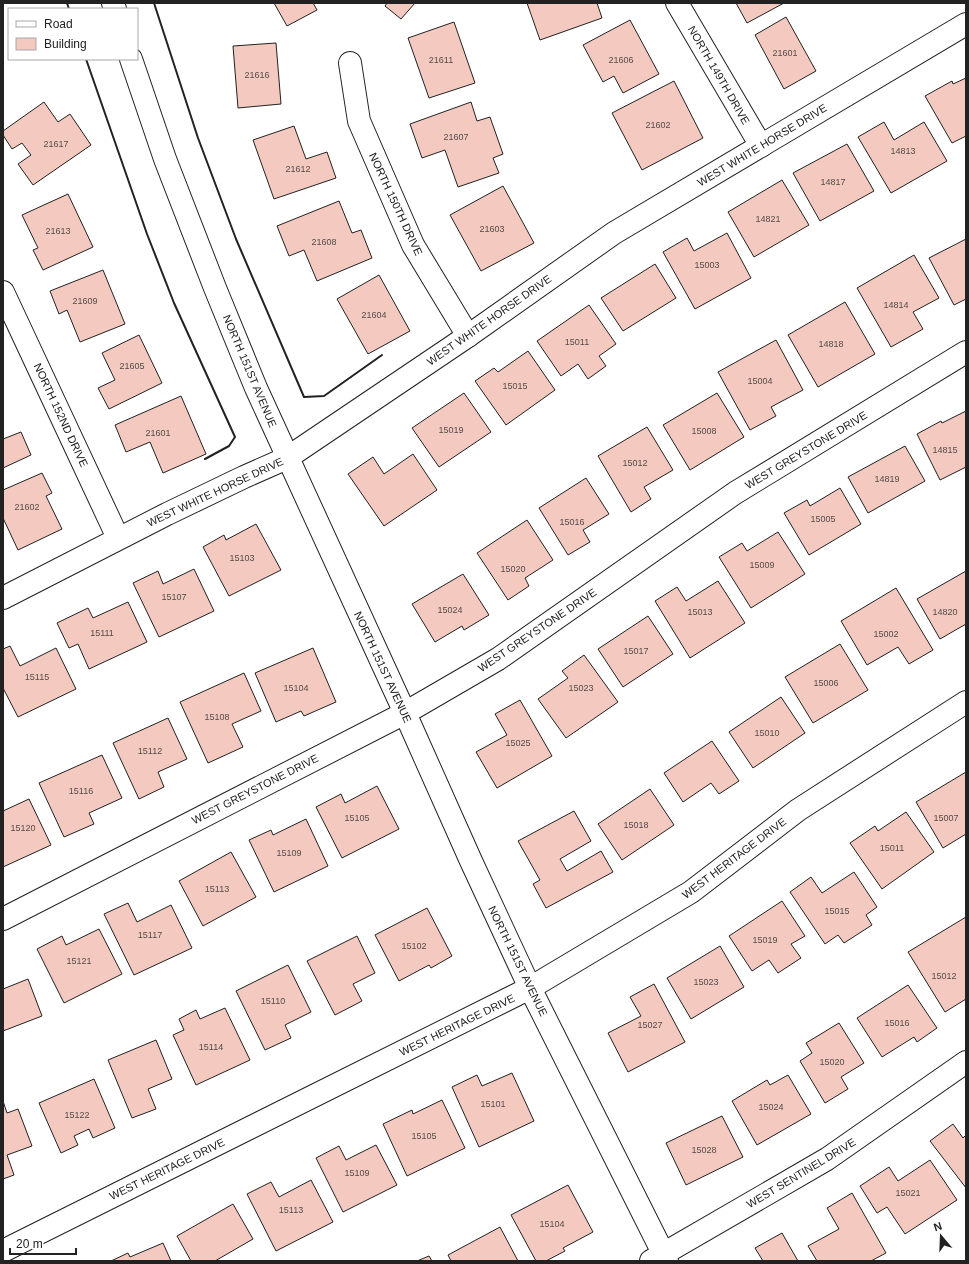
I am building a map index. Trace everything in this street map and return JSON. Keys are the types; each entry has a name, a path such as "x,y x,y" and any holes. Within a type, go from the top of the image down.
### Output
{"street":[{"name":"NORTH 149TH DRIVE","path":"677,3 761,146"},
{"name":"WEST WHITE HORSE DRIVE","path":"3,598 118,538 244,476 287,458 468,336 614,233 966,24"},
{"name":"NORTH 151ST AVENUE","path":"131,60 165,158 215,288 256,388 471,861 660,1259"},
{"name":"NORTH 150TH DRIVE","path":"350,63 359,121 413,245 468,336"},
{"name":"NORTH 152ND DRIVE","path":"3,292 118,538"},
{"name":"WEST GREYSTONE DRIVE","path":"3,919 405,713 498,659 735,493 966,352"},
{"name":"WEST HERITAGE DRIVE","path":"3,1251 530,988 691,892 798,810 966,702"},
{"name":"WEST SENTINEL DRIVE","path":"660,1259 827,1159 966,1062"}],"building":[{"path":"274,3 313,3 317,10 287,26"},
{"path":"387,3 415,3 401,19 385,6"},
{"path":"527,3 597,3 602,18 540,40"},
{"path":"736,3 784,3 747,23"},
{"path":"786,17 816,71 784,89 755,35"},
{"path":"630,20 659,74 623,93 614,76 603,82 583,45"},
{"path":"454,22 475,83 429,98 408,38"},
{"path":"276,43 281,104 238,108 233,46"},
{"path":"966,78 966,136 952,143 925,96 952,81 953,84"},
{"path":"674,81 703,138 642,170 612,113"},
{"path":"44,102 58,122 70,114 91,145 33,185 18,164 31,155 22,143 12,149 3,135 3,131"},
{"path":"471,102 477,121 490,117 503,154 493,158 499,173 458,187 445,150 422,158 410,124"},
{"path":"884,122 894,140 924,122 947,161 891,193 858,137"},
{"path":"294,126 306,159 327,152 336,178 274,199 253,140"},
{"path":"847,144 874,191 820,221 793,173"},
{"path":"782,180 809,225 754,257 728,212"},
{"path":"503,186 534,243 481,271 450,215"},
{"path":"68,194 93,247 43,270 33,250 38,248 22,215"},
{"path":"339,201 352,233 361,230 372,258 317,281 304,250 289,256 277,226"},
{"path":"727,233 751,278 695,309 663,252 687,238 694,251"},
{"path":"966,239 966,299 954,305 929,258"},
{"path":"914,255 939,298 913,312 923,329 891,347 857,288"},
{"path":"655,264 676,298 623,331 601,298"},
{"path":"103,270 125,324 80,342 67,310 59,314 50,291"},
{"path":"379,275 410,331 368,354 337,299"},
{"path":"845,302 875,354 818,387 788,335"},
{"path":"589,305 616,344 599,356 606,366 588,379 578,364 561,376 537,341"},
{"path":"139,335 162,383 109,409 98,388 115,380 102,353"},
{"path":"776,340 803,390 771,407 776,416 750,430 718,372"},
{"path":"528,351 555,390 506,425 475,381 494,368 498,372"},
{"path":"464,393 491,432 439,467 412,428"},
{"path":"717,393 744,437 690,470 663,425"},
{"path":"181,396 206,454 163,473 150,442 126,452 115,425"},
{"path":"966,411 966,467 940,480 917,434 941,421 942,423"},
{"path":"647,427 673,470 644,487 651,499 631,512 598,456"},
{"path":"21,432 31,455 3,468 3,439"},
{"path":"905,446 925,481 868,513 848,477"},
{"path":"413,454 437,490 384,526 348,474 373,457 384,474"},
{"path":"42,473 52,493 46,496 62,529 18,550 3,518 3,490"},
{"path":"586,478 609,514 583,530 590,542 568,555 539,508"},
{"path":"840,488 861,524 809,555 784,513 807,500 810,506"},
{"path":"527,520 553,560 525,578 529,586 508,600 477,553"},
{"path":"256,524 281,570 229,596 203,547 224,535 226,540"},
{"path":"778,532 805,574 751,608 719,557 742,543 747,551"},
{"path":"194,569 214,611 159,637 133,583 158,571 163,584"},
{"path":"966,571 966,624 940,639 917,599"},
{"path":"463,574 489,615 464,630 462,626 435,642 412,604"},
{"path":"718,581 745,623 690,658 655,601 677,587 686,601"},
{"path":"896,588 933,650 909,664 898,647 867,665 841,621"},
{"path":"128,602 147,642 89,669 78,644 69,648 57,623 88,608 93,618"},
{"path":"648,616 673,654 623,687 598,649"},
{"path":"840,644 868,690 813,723 785,677"},
{"path":"10,646 20,666 56,648 76,689 18,717 3,688 3,649"},
{"path":"313,648 336,702 304,716 301,711 276,722 255,673"},
{"path":"584,655 618,702 566,738 538,699 568,678 562,671"},
{"path":"244,673 261,711 232,724 243,747 208,763 180,702"},
{"path":"781,697 805,733 753,768 729,732"},
{"path":"520,700 552,756 497,788 476,752 507,735 495,714"},
{"path":"168,718 187,759 158,772 164,787 139,799 113,743"},
{"path":"712,741 739,781 719,794 711,783 683,802 664,773"},
{"path":"102,755 122,798 89,813 94,824 64,837 39,783"},
{"path":"966,772 966,834 943,848 916,802"},
{"path":"377,786 399,829 342,858 316,807 341,794 345,803"},
{"path":"650,789 674,825 622,860 598,824"},
{"path":"29,799 51,845 3,867 3,811"},
{"path":"574,811 591,841 560,859 567,871 601,851 613,872 546,908 533,884 540,880 518,841"},
{"path":"906,812 934,852 882,889 850,843 875,826 878,831"},
{"path":"306,819 328,866 274,892 249,840 271,830 273,835"},
{"path":"231,852 256,897 203,926 179,881"},
{"path":"854,872 877,907 866,915 872,925 844,943 838,935 825,944 790,892 811,877 822,893"},
{"path":"782,901 805,936 791,944 801,958 778,973 769,960 752,971 729,936"},
{"path":"128,903 137,922 171,905 192,948 134,975 104,914"},
{"path":"427,908 452,956 431,968 429,965 399,981 375,935"},
{"path":"966,917 966,999 945,1012 908,952"},
{"path":"99,929 122,974 64,1003 37,949 62,936 66,945"},
{"path":"357,936 375,973 353,984 362,1001 335,1015 307,961"},
{"path":"720,946 744,987 691,1019 667,978"},
{"path":"288,965 311,1012 285,1025 291,1038 265,1050 236,991"},
{"path":"28,979 42,1016 3,1031 3,989"},
{"path":"654,984 685,1042 628,1072 608,1033 641,1016 630,997"},
{"path":"908,985 937,1028 917,1042 914,1037 882,1057 857,1018"},
{"path":"225,1008 250,1060 196,1085 173,1035 184,1030 179,1019 196,1010 200,1019"},
{"path":"839,1023 864,1063 841,1077 848,1089 825,1103 800,1061 812,1053 806,1043"},
{"path":"156,1040 172,1079 148,1089 156,1109 132,1118 108,1060"},
{"path":"512,1073 534,1121 479,1147 452,1087 477,1075 482,1086"},
{"path":"788,1075 811,1114 757,1145 732,1101 767,1080 770,1085"},
{"path":"94,1079 115,1128 93,1138 89,1129 74,1136 78,1145 61,1153 39,1103"},
{"path":"442,1100 465,1148 407,1176 383,1124 412,1110 413,1114"},
{"path":"3,1101 7,1113 18,1109 32,1146 7,1155 14,1175 3,1179"},
{"path":"722,1116 743,1157 686,1185 666,1143"},
{"path":"953,1124 963,1138 966,1135 966,1188 930,1141"},
{"path":"376,1145 397,1185 343,1212 316,1158 339,1146 346,1160"},
{"path":"930,1160 957,1200 905,1234 887,1207 877,1213 860,1186 889,1167 898,1181"},
{"path":"311,1180 333,1222 276,1251 247,1194 271,1182 279,1197"},
{"path":"568,1185 593,1232 563,1248 565,1251 546,1261 536,1261 511,1215"},
{"path":"852,1193 886,1253 871,1261 817,1261 808,1246 839,1229 827,1208"},
{"path":"233,1204 253,1239 215,1261 191,1261 177,1236"},
{"path":"500,1227 518,1261 451,1261 448,1255"},
{"path":"782,1233 798,1261 763,1261 755,1248"},
{"path":"163,1243 171,1261 111,1261 128,1253 130,1257"},
{"path":"429,1256 432,1261 417,1261"}],"wall":[{"path":"67,3 69,8"},
{"path":"154,3 198,138 236,239 304,397 324,396 382,355"},
{"path":"86,60 147,234 174,303 235,437 229,446 205,459"}]}
